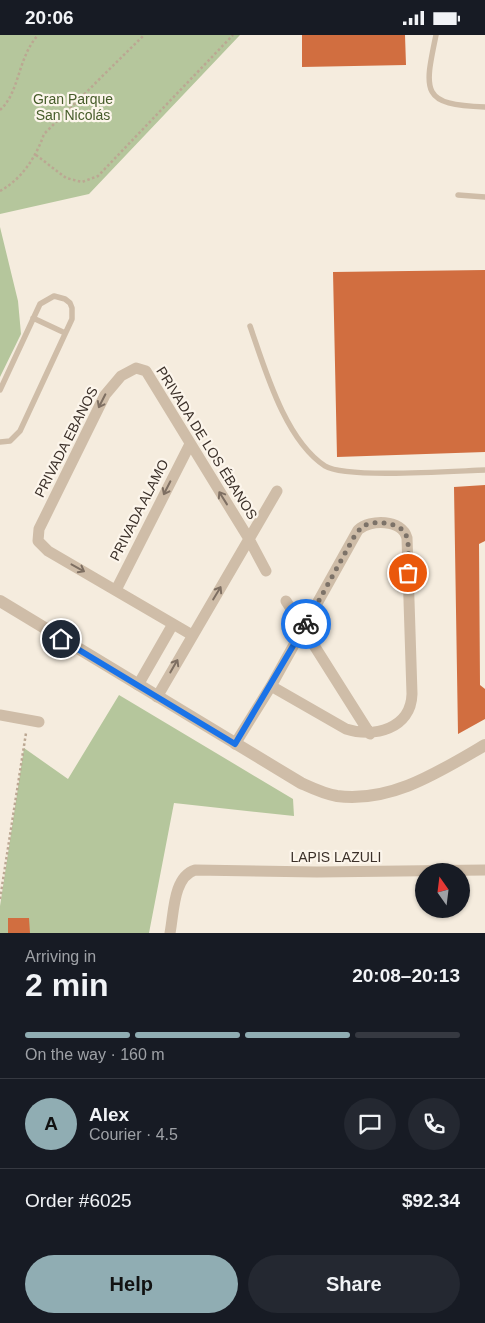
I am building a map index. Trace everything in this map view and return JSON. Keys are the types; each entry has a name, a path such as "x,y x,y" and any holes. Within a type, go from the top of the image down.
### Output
{"street":[{"name":"PRIVADA DE LOS ÉBANOS","path":"136,368 146,371 150,377 249,539 266,571"},
{"name":"PRIVADA EBANOS","path":"116,590 48,551 38,541 39,529 105,395 121,376 136,368"},
{"name":"PRIVADA ALAMO","path":"116,590 190,444"},
{"name":"PRIVADA DE LOS ÉBANOS","path":"157,697 277,491"},
{"path":"235,744 271,686 358,531 364,526 377,523 399,527 403,530 407,538 412,703 404,717 391,728 370,734 346,729 271,686"},
{"path":"116,590 192,635"},
{"path":"0,601 235,744 319,791 336,796 356,797 398,789 427,778 485,745"},
{"path":"286,601 370,734"},
{"path":"138,685 174,624"},
{"path":"0,715 34,721"},
{"name":"LAPIS LAZULI","path":"170,933 180,883 188,873 204,870 317,872 485,870"}],"lane":[{"path":"436,35 428,73 434,94 445,103 485,107"},
{"path":"458,195 485,197"},
{"path":"0,390 33,318 44,300 54,296 65,299 70,303 73,314 66,333 20,431 10,441 0,442"},
{"path":"33,318 66,333"},
{"path":"250,326 281,408 300,440 326,467 355,473 485,470"}],"path":[{"path":"0,110 10,101 20,65 38,35"},
{"path":"0,191 11,185 36,155 44,134 144,35"},
{"path":"36,155 66,178 82,182 98,176 233,35"},
{"path":"0,899 34,721"}],"green space":[{"name":"Gran Parque San Nicolás","path":"0,35 240,35 89,194 0,214"},
{"path":"0,227 18,301 21,334 0,377"},
{"path":"119,695 293,799 294,816 174,803 149,933 0,933 0,906 24,748 68,779"}],"building":[{"path":"302,35 405,35 406,65 302,67"},
{"path":"485,270 485,452 337,457 333,272"},
{"path":"485,485 485,541 479,544 480,685 485,689 485,719 458,734 454,487"},
{"path":"8,918 29,918 30,933 8,933"}],"way so far":[{"path":"306,624 354,537 358,531 370,523 399,527 406,533 408,573"}],"route":[{"path":"61,639 235,744 306,624"}]}
